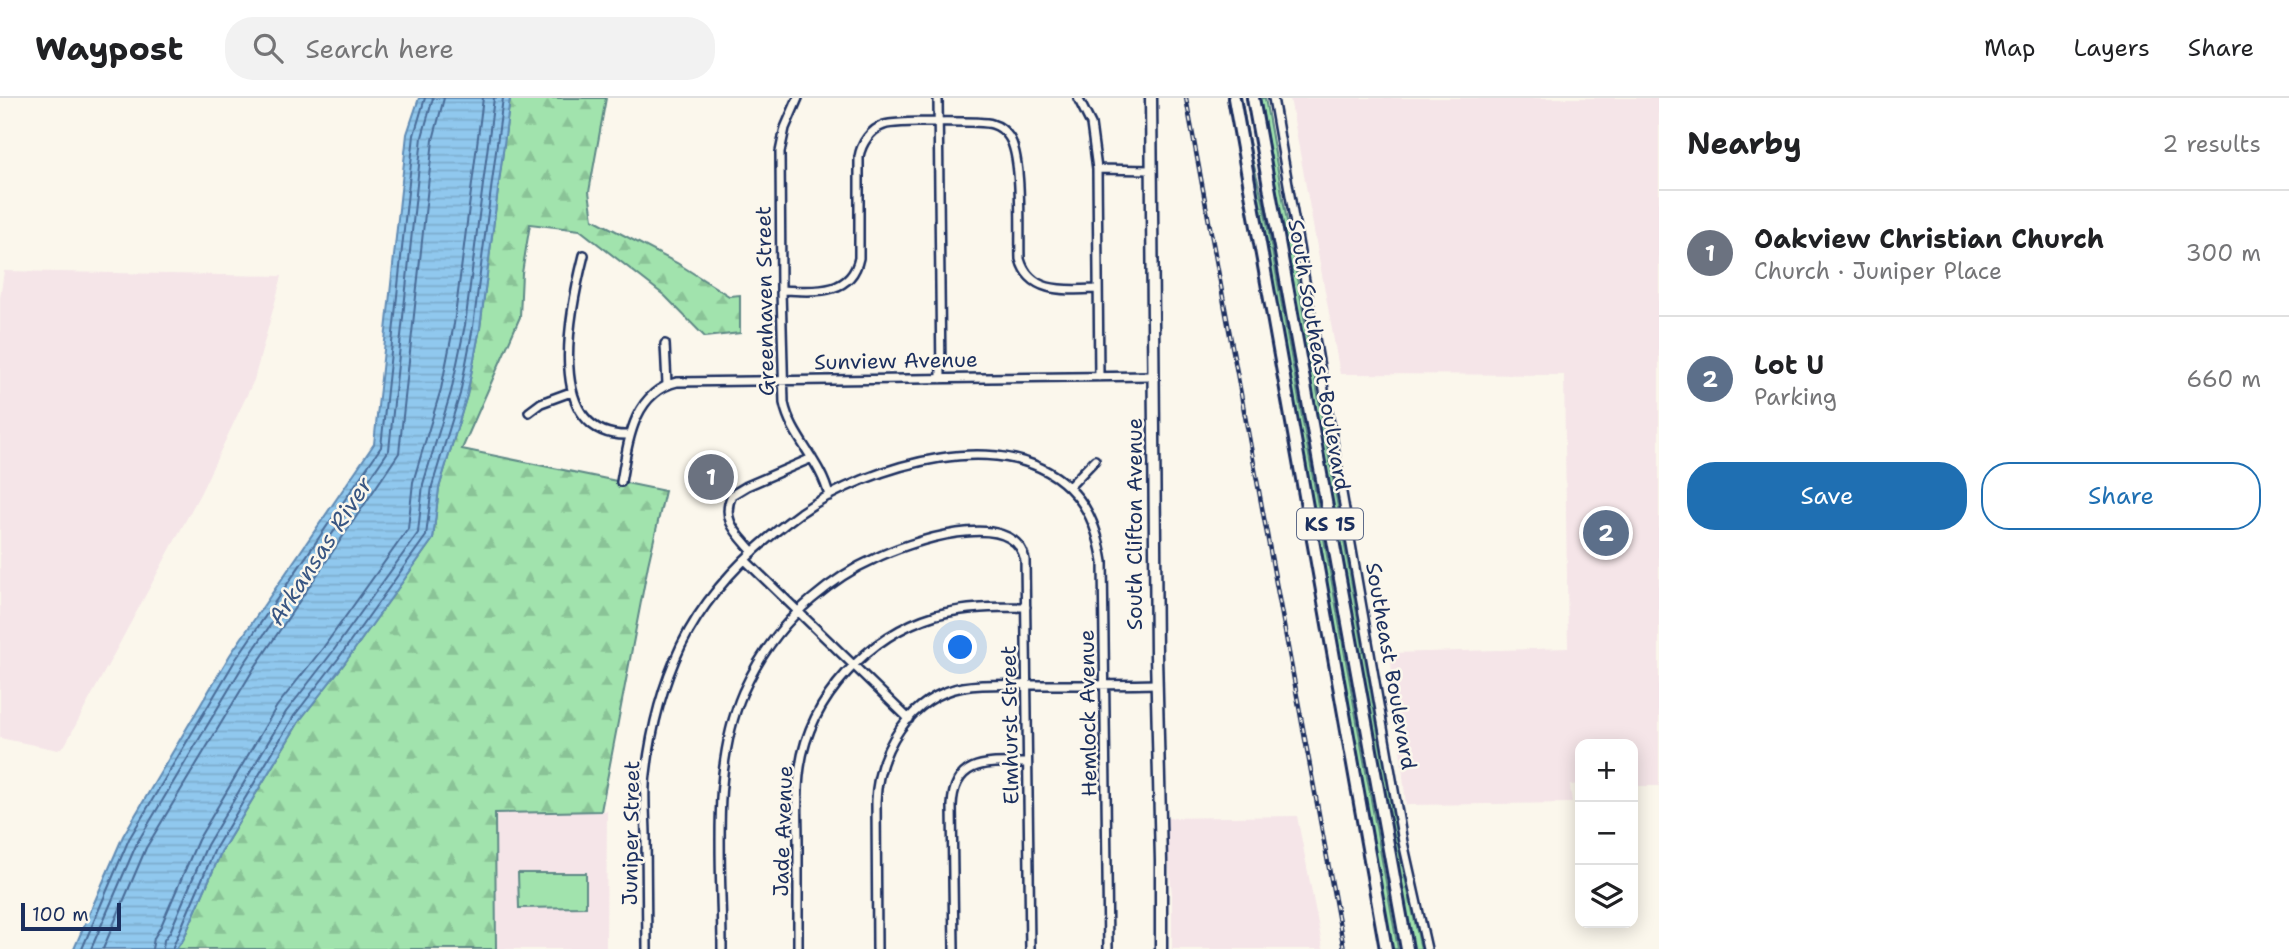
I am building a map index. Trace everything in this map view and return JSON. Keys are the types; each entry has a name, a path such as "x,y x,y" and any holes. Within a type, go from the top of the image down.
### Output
{"main road":[{"name":"South Southeast Boulevard","path":"1234,98 1386,949"},
{"name":"South Southeast Boulevard","path":"1254,98 1406,949"}],"street":[{"name":"Greenhaven Street","path":"798,98 784,130 780,152 780,290 784,403 788,419 812,458 829,496"},
{"path":"938,98 941,379"},
{"path":"1078,98 1091,124 1097,169 1099,377"},
{"name":"South Clifton Avenue","path":"1151,98 1161,949"},
{"name":"Southeast Boulevard","path":"1273,98 1403,842 1427,949"},
{"path":"780,290 828,290 850,279 859,258 859,157 862,146 873,132 884,125 984,122 1006,133 1014,145 1017,159 1020,259 1024,271 1043,287 1097,289"},
{"path":"1097,169 1151,170"},
{"path":"584,256 572,318 568,368 571,392 579,409 592,423 608,432 630,435"},
{"path":"621,482 630,435 646,401 667,384 665,344"},
{"name":"Sunview Avenue","path":"667,384 1153,376"},
{"path":"530,412 541,403 571,392"},
{"name":"Juniper Street","path":"648,949 645,787 659,707 672,665 692,626 718,588 753,552 802,512 829,496 900,467 945,458 980,455 1005,457 1034,465 1069,487"},
{"path":"753,552 730,524 729,506 732,495 812,458"},
{"path":"1069,487 1095,460"},
{"name":"Hemlock Avenue","path":"1069,487 1091,517 1103,562 1108,949"},
{"name":"Elmhurst Street","path":"798,611 840,578 873,559 927,540 979,532 1000,533 1020,546 1025,565 1028,685 1030,949"},
{"path":"745,560 909,719"},
{"name":"Jade Avenue","path":"798,949 797,789 800,765 806,742 819,713 837,686 854,666 885,640 905,628 929,618 971,608 1026,607"},
{"path":"722,949 721,781 727,741 751,675 773,641 798,611"},
{"path":"877,949 877,780 885,754 894,737 909,719 932,699 950,691 978,685 1156,684"},
{"path":"954,949 954,786 962,774 974,766 1027,763"}],"shaded area":[{"path":"1290,98 1659,98 1659,786 1638,786 1638,739 1575,739 1575,784 1570,785 1572,803 1406,805 1390,653 1568,648 1564,375 1340,374"},
{"path":"4,271 282,276 254,380 201,492 65,745 58,750 0,738 0,298"},
{"path":"607,811 606,949 497,949 495,813"},
{"path":"1297,816 1323,949 1172,949 1172,894 1164,818"}],"green space":[{"path":"510,98 606,98 589,192 593,219 677,263 729,296 740,295 740,333 705,337 665,296 580,230 530,224 522,273 520,317 462,449 665,491 648,565 601,811 495,813 496,949 176,949 183,940 221,852 300,720 344,664 433,539 439,488 467,395 480,328"},
{"path":"1237,98 1241,98 1263,201 1398,949 1390,949"},
{"path":"1260,98 1265,98 1400,855 1421,949 1410,949"},
{"path":"518,873 586,873 586,907 519,908"}],"water":[{"name":"Arkansas River","path":"419,98 510,98 480,328 467,395 439,488 433,539 344,664 300,720 221,852 183,940 176,949 74,949 123,836 230,655 374,444 407,134"}],"railway":[{"path":"1186,98 1344,949"}],"place":[{"name":"Oakview Christian Church","path":"711,477"},
{"name":"Lot U","path":"1606,533"}]}
